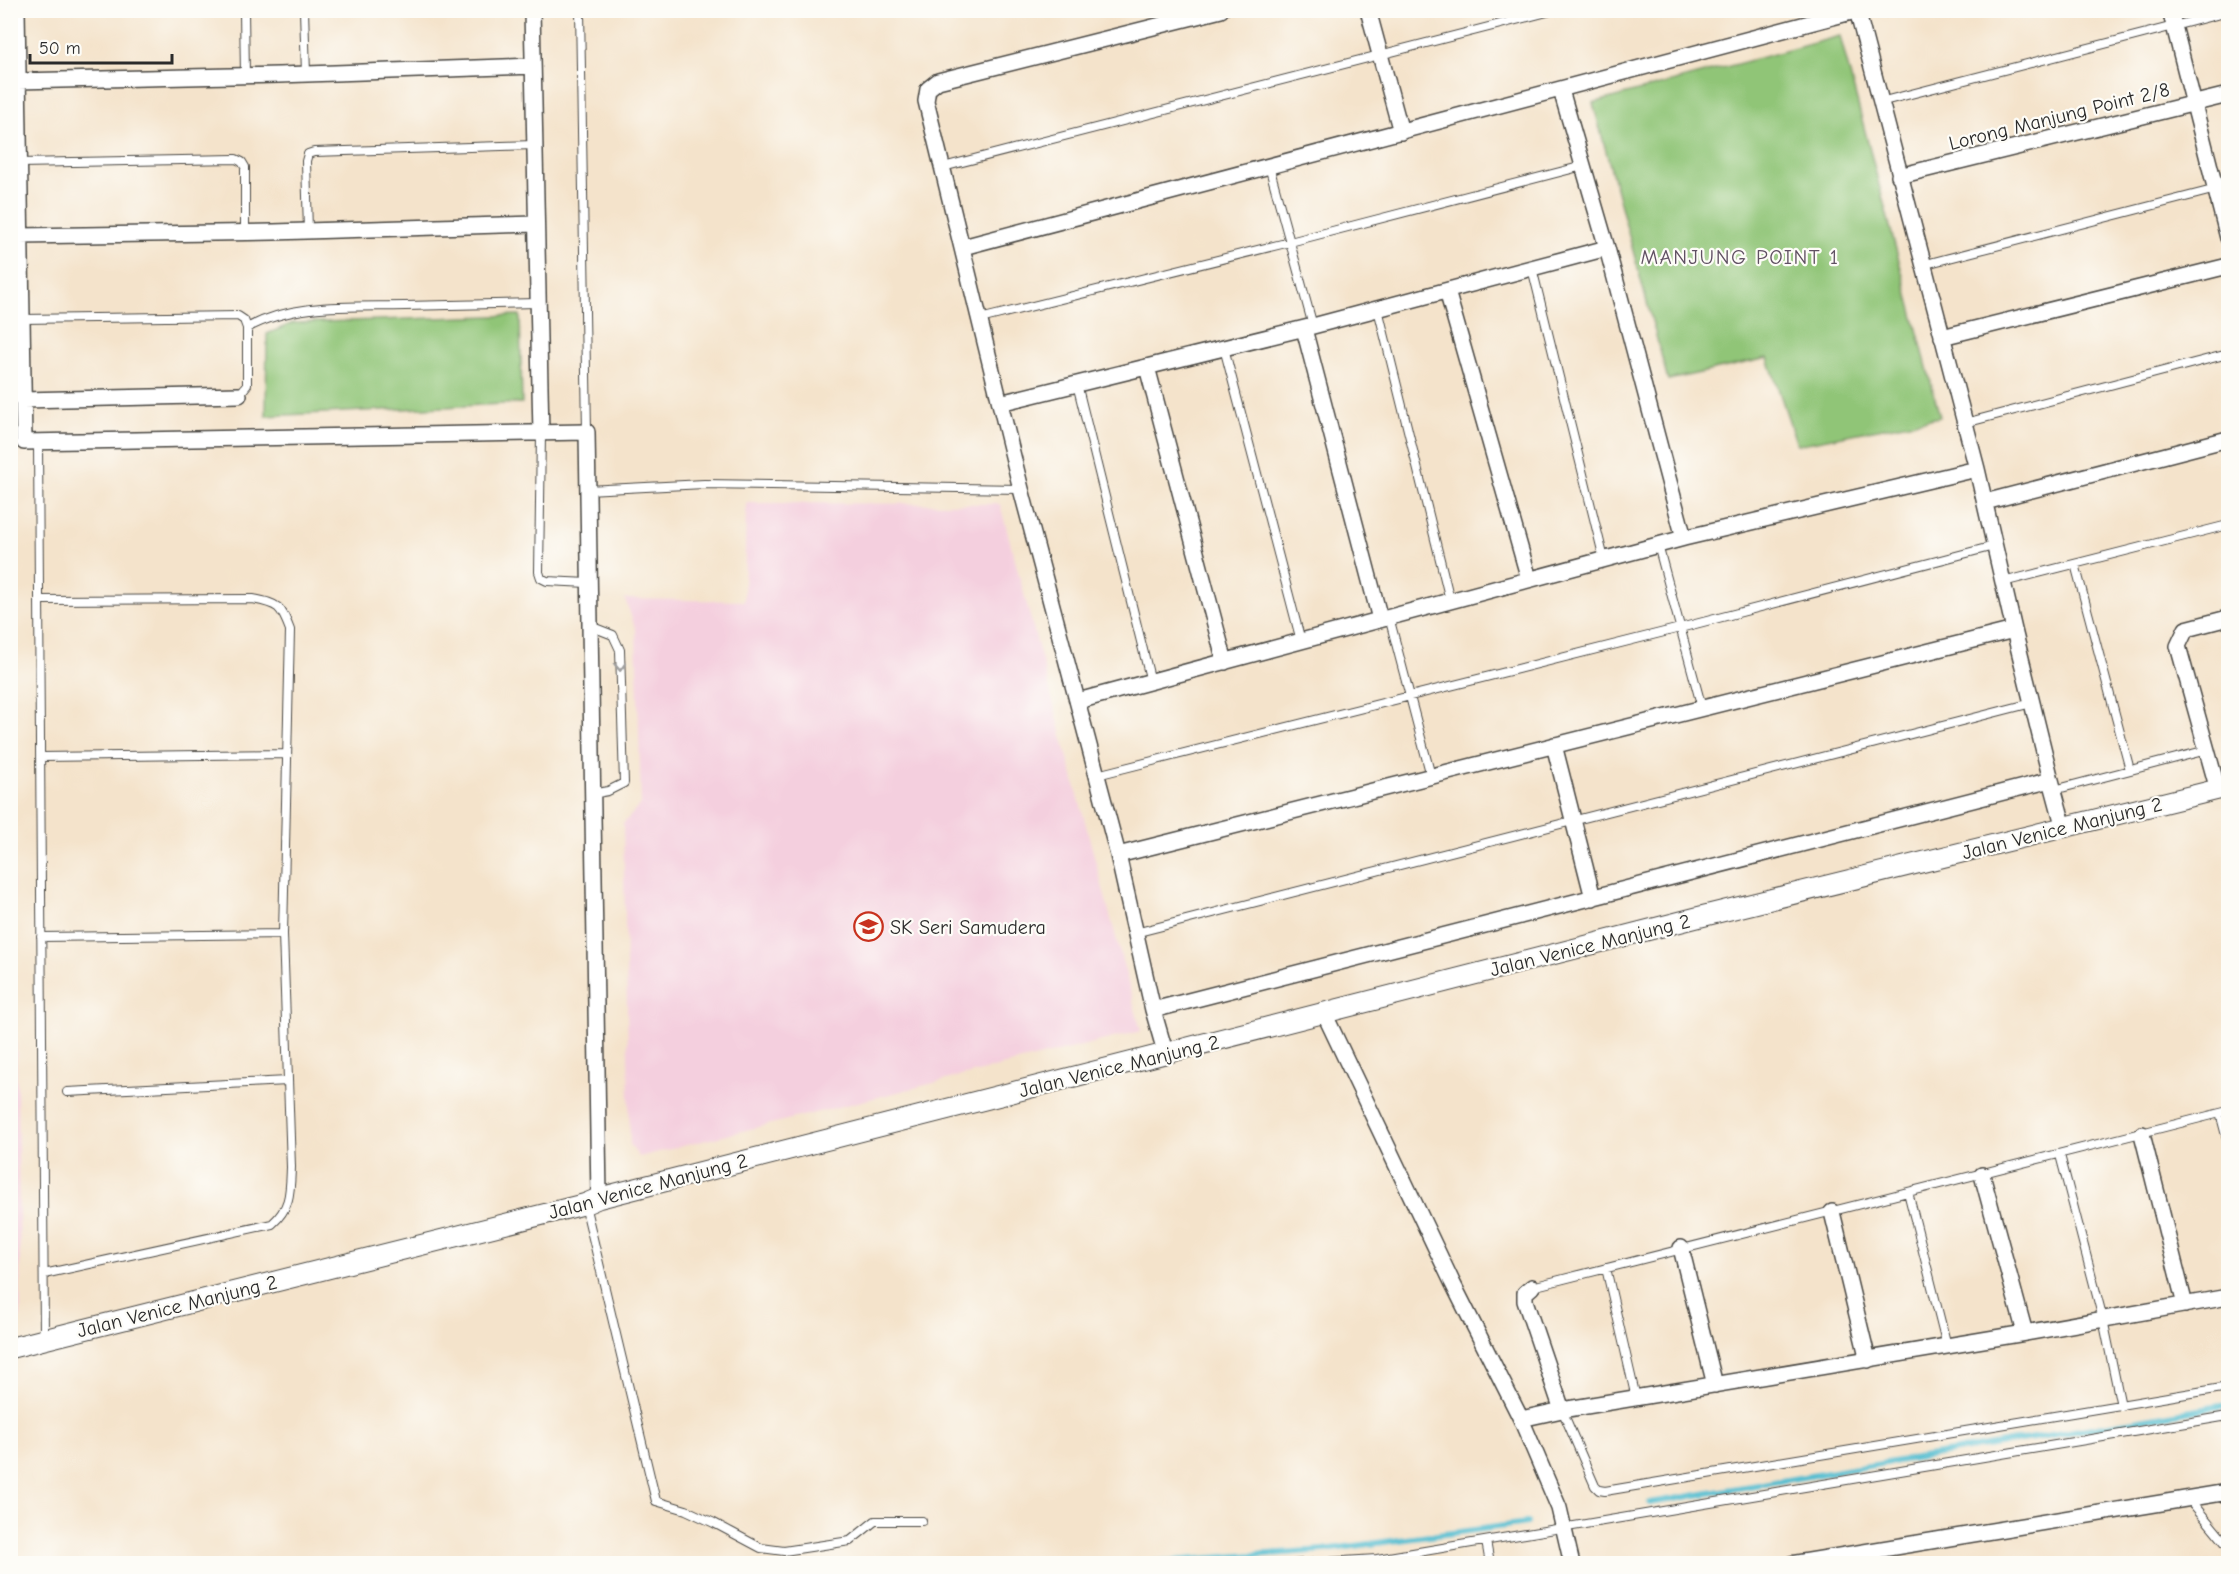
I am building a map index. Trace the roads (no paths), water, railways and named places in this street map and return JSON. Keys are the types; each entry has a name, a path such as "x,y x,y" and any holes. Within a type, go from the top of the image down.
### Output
{"street":[{"path":"17,10 24,442 587,432 592,794 592,1201"},
{"path":"532,10 541,434"},
{"path":"1166,1055 1153,1010 1118,855 1021,489 926,101 928,89 938,81 1221,10"},
{"path":"1368,10 1401,132"},
{"path":"2170,10 2195,104 2222,187 2229,238"},
{"path":"963,247 1858,11 1922,265 1977,469 2014,630 2064,828"},
{"path":"18,81 533,66"},
{"path":"1561,90 1607,248 1684,538"},
{"name":"Lorong Manjung Point 2/8","path":"1899,176 2229,96"},
{"path":"20,236 245,233 536,224"},
{"path":"1000,403 1308,327 1607,248"},
{"path":"1942,337 2229,266"},
{"path":"1448,291 1529,579"},
{"path":"1308,327 1384,618"},
{"path":"1147,368 1225,662"},
{"path":"23,400 239,395"},
{"path":"1985,502 2229,440"},
{"path":"1078,701 1684,538 1977,469"},
{"path":"2223,789 2207,750 2178,646 2187,629 2229,618"},
{"path":"1118,855 2014,630"},
{"path":"1554,745 1593,898"},
{"path":"1153,1010 1593,898 2053,785"},
{"name":"Jalan Venice Manjung 2","path":"10,1348 1166,1055 1699,917 2223,789"},
{"path":"1324,1013 1452,1282 1521,1419 1559,1508 1572,1563"},
{"path":"2142,1134 2185,1305"},
{"path":"1982,1175 2025,1333"},
{"path":"1832,1212 1868,1360"},
{"path":"1681,1248 1715,1385"},
{"path":"1532,1287 1525,1293 1525,1300 1562,1410"},
{"path":"1521,1419 1562,1410 1868,1360 2229,1297"},
{"path":"1791,1563 2229,1492"}],"lane":[{"path":"244,10 245,76"},
{"path":"304,10 306,74"},
{"path":"580,10 587,432"},
{"path":"943,167 1555,10"},
{"path":"1880,102 2229,12"},
{"path":"308,231 306,161 308,154 535,145"},
{"path":"19,163 236,159 242,162 245,168 245,233"},
{"path":"1269,166 1290,242 1308,327"},
{"path":"980,319 1583,166"},
{"path":"1922,265 2222,187"},
{"path":"1532,268 1604,559"},
{"path":"247,328 291,311 361,306 539,303"},
{"path":"1378,309 1450,600"},
{"path":"22,319 238,316 247,328 246,385 239,395"},
{"path":"1224,348 1301,641"},
{"path":"1965,423 2229,354"},
{"path":"1077,384 1151,682"},
{"path":"541,434 539,572 541,578 547,581 588,583"},
{"path":"38,442 44,1339"},
{"path":"587,490 704,484 1021,489"},
{"path":"2003,582 2229,525"},
{"path":"1658,545 1702,708"},
{"path":"1097,775 1410,697 1994,546"},
{"path":"2075,564 2130,770"},
{"path":"39,600 253,599 270,602 283,610 290,630 283,934 291,1167 289,1199 282,1215 272,1224 44,1274"},
{"path":"1384,618 1410,697 1431,776"},
{"path":"589,626 613,635 620,650 624,783 608,791 592,794"},
{"path":"1135,933 2032,703"},
{"path":"2053,785 2130,770 2207,750"},
{"path":"40,757 287,754"},
{"path":"41,937 283,934"},
{"path":"67,1092 288,1081"},
{"path":"1532,1287 2224,1112 2229,1143"},
{"path":"2060,1155 2103,1319 2121,1406"},
{"path":"1908,1192 1947,1346"},
{"path":"592,1201 656,1502 686,1510 761,1548 784,1551 850,1541 875,1521 922,1521"},
{"path":"1606,1268 1636,1398"},
{"path":"1562,1410 1595,1486 1605,1491 2229,1387"},
{"path":"1293,1563 1377,1559 2229,1416"},
{"path":"2189,1498 2229,1546"},
{"path":"1486,1541 1490,1563"}],"waterway":[{"path":"1650,1503 2228,1405"},
{"path":"1130,1564 1324,1550 1527,1523"}],"place":[{"name":"SK Seri Samudera","path":"869,927"}],"district":[{"name":"MANJUNG POINT 1","path":"1740,257"}]}
